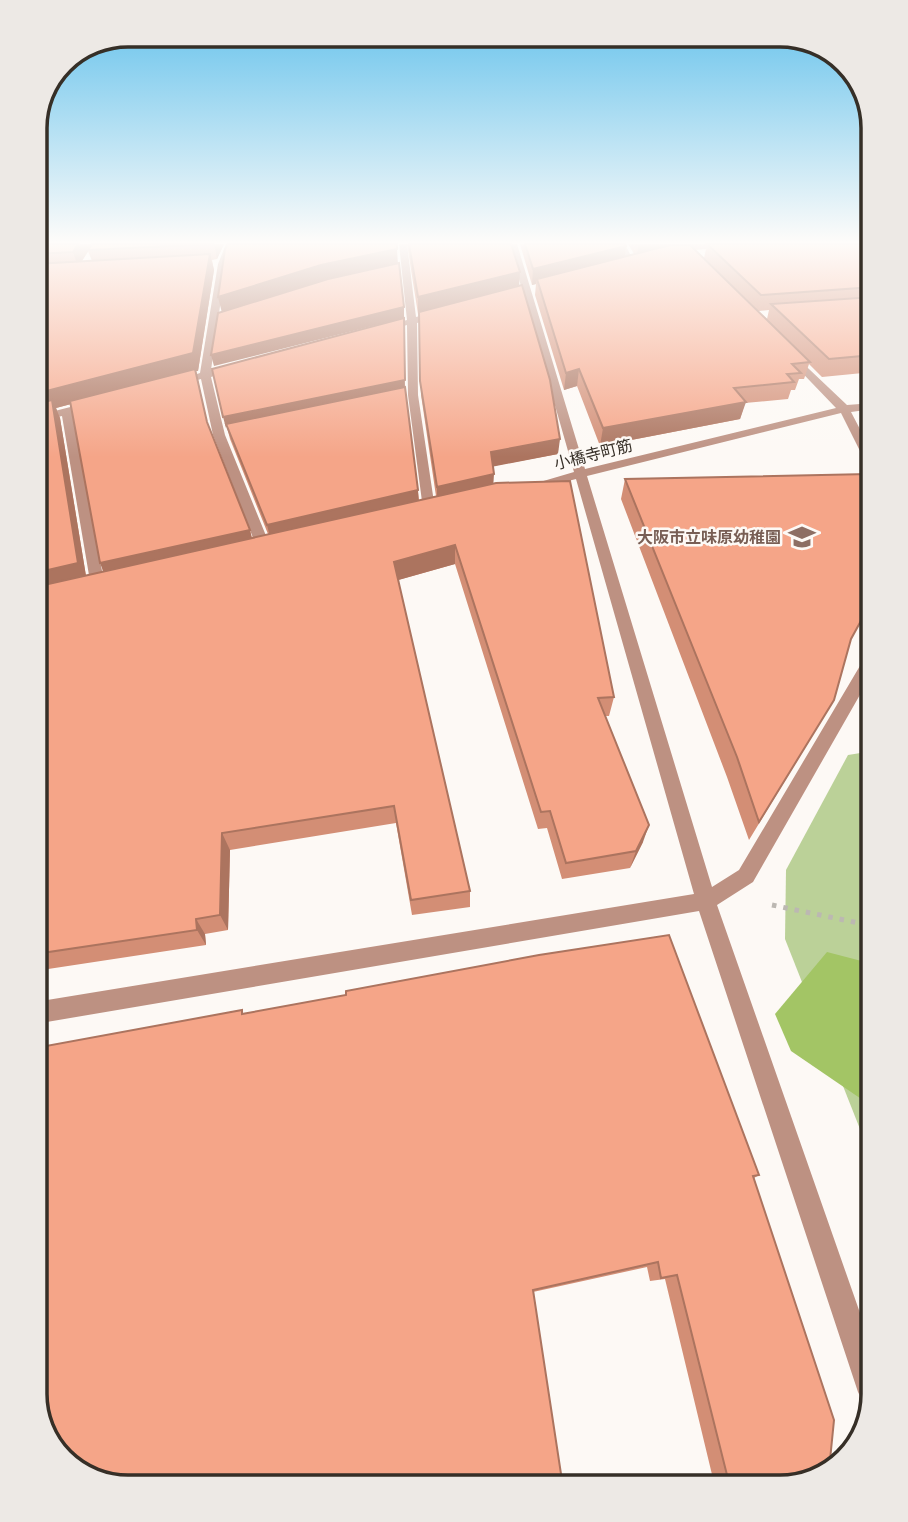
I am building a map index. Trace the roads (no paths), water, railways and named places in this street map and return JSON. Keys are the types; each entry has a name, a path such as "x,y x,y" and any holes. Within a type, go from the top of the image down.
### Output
{"street":[{"path":"215,315 205,375 219,435 264,548"},
{"path":"410,315 413,396 430,509"},
{"path":"373,332 438,315"},
{"path":"534,315 706,901 861,1357"},
{"path":"214,321 227,317"},
{"path":"780,345 844,409 861,442"},
{"path":"167,385 244,365"},
{"path":"400,398 413,396"},
{"path":"47,416 105,401"},
{"name":"小橋寺町筋","path":"511,491 844,409 861,407"},
{"path":"67,411 98,587"},
{"path":"219,435 232,433"},
{"path":"47,1011 706,901 746,876 861,679"}],"place":[{"name":"大阪市立味原幼稚園","path":"802,537"}]}
